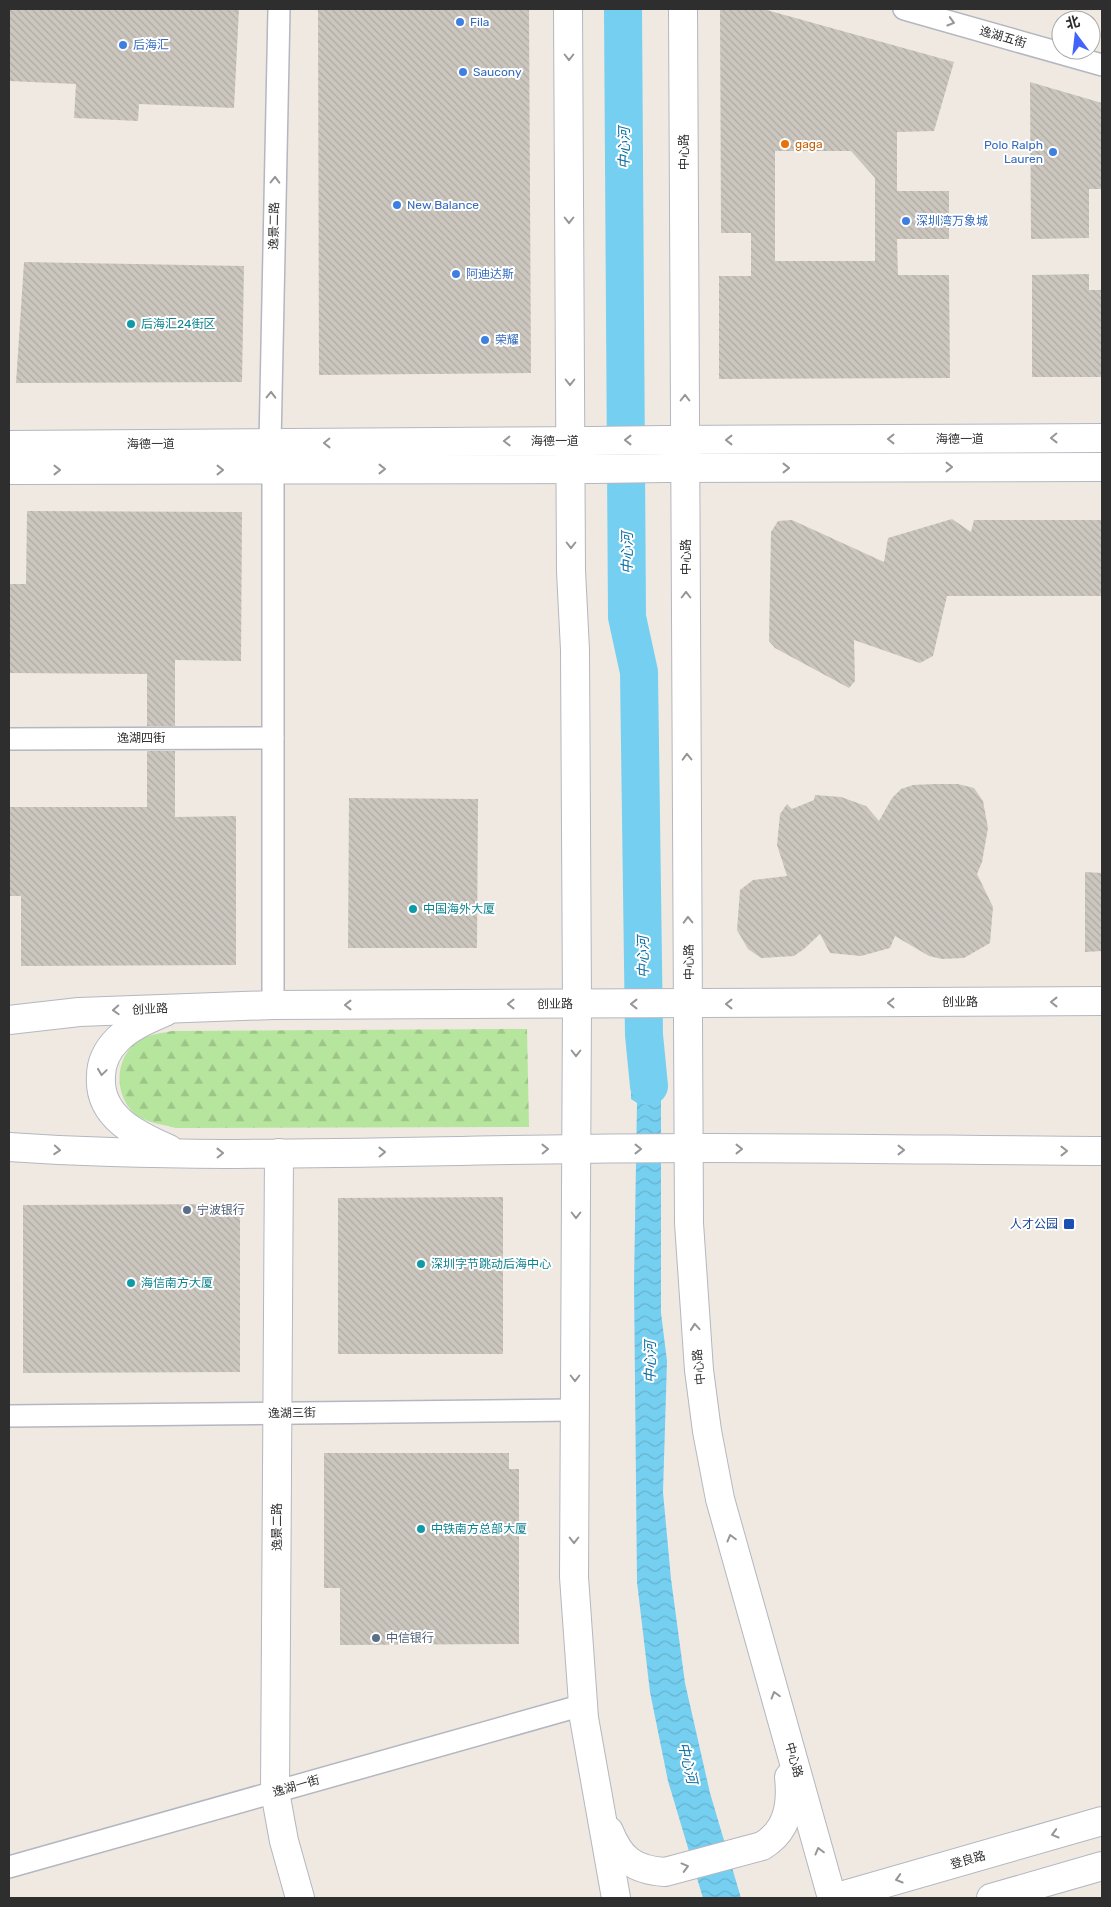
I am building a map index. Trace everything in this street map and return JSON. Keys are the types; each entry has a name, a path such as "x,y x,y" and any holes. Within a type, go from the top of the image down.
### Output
{"main road":[{"path":"568,9 582,468 571,582 575,650 586,1004 587,1149 574,1410 574,1577 583,1705 616,1898"},
{"name":"中心路","path":"683,9 676,440 681,1004 684,1149 699,1370 707,1431 720,1499 833,1898"},
{"name":"海德一道","path":"9,470 580,440 1102,438"},
{"name":"海德一道","path":"9,445 582,468 1102,467"},
{"name":"创业路","path":"9,1020 79,1012 273,1005 1102,1002"},
{"path":"173,1008 139,1024 119,1038 108,1052 101,1068 100,1085 105,1103 116,1118 133,1132 179,1154"},
{"path":"9,1146 66,1151 179,1154 587,1149 1102,1151"},
{"name":"逸景二路","path":"279,1152 275,1792 284,1840 300,1898"},
{"path":"595,1784 616,1849 626,1860 638,1867 665,1872 762,1846 771,1841 785,1822 790,1808 790,1789 782,1720"},
{"name":"登良路","path":"833,1898 1102,1821"},
{"path":"991,1898 1102,1866"}],"street":[{"name":"逸景二路","path":"273,1005 271,457 279,9"},
{"name":"逸湖五街","path":"904,9 1102,65"},
{"name":"逸湖四街","path":"9,739 273,738"},
{"name":"逸湖三街","path":"9,1416 574,1410"},
{"name":"逸湖一街","path":"9,1867 583,1705"}],"green space":[{"path":"527,1029 529,1127 176,1128 139,1117 130,1109 120,1088 121,1066 132,1046 149,1036 172,1031"}],"water":[{"path":"631,1035 661,1035 661,1313 667,1361 663,1492 671,1579 685,1683 710,1793 741,1898 703,1898 668,1781 650,1692 637,1582 634,1283 637,1103 631,1099"}],"building":[{"name":"后海汇","path":"9,9 239,9 234,108 139,104 138,121 74,118 76,84 9,81"},
{"path":"318,9 529,9 531,373 319,375"},
{"path":"720,9 763,9 954,62 934,131 897,132 897,191 949,191 949,239 897,239 898,275 949,275 950,378 719,379 719,276 751,276 751,233 721,233","holes":["775,151 851,151 875,178 875,261 775,261"]},
{"path":"1030,82 1102,103 1102,189 1089,189 1089,238 1031,239"},
{"name":"后海汇24街区","path":"24,262 244,266 242,382 16,383"},
{"path":"1089,274 1089,290 1102,290 1102,377 1032,377 1032,275"},
{"path":"27,511 242,512 241,661 175,660 175,726 147,726 147,674 9,673 9,584 26,584"},
{"path":"952,519 971,532 974,520 1102,520 1102,596 947,596 933,656 920,663 854,640 855,681 849,688 775,648 769,641 771,532 778,521 792,520 884,562 888,538"},
{"path":"147,751 175,751 175,817 236,816 236,965 21,966 21,896 9,896 9,807 147,807"},
{"path":"958,784 974,788 983,801 988,828 982,862 977,874 993,907 990,943 964,958 942,959 929,956 895,936 890,948 861,956 830,953 820,934 794,956 761,958 748,949 737,930 740,890 753,880 787,876 777,845 780,814 787,804 792,809 814,800 815,795 841,797 866,806 879,821 892,798 901,789 913,785"},
{"name":"中国海外大厦","path":"349,798 478,799 477,948 348,948"},
{"path":"1085,872 1102,873 1102,951 1085,952"},
{"name":"深圳字节跳动后海中心","path":"503,1197 503,1354 338,1354 338,1198"},
{"name":"海信南方大厦","path":"240,1204 240,1372 23,1373 23,1205"},
{"name":"中铁南方总部大厦","path":"324,1453 509,1453 509,1469 519,1469 519,1644 340,1645 340,1588 324,1588"}],"waterway":[{"name":"中心河","path":"623,9 627,617 639,672 644,1035 649,1086"}],"place":[{"name":"Fila","path":"460,22"},
{"name":"后海汇","path":"123,45"},
{"name":"Saucony","path":"463,72"},
{"name":"gaga","path":"785,144"},
{"name":"Polo Ralph Lauren","path":"1053,152"},
{"name":"New Balance","path":"397,205"},
{"name":"深圳湾万象城","path":"906,221"},
{"name":"阿迪达斯","path":"456,274"},
{"name":"后海汇24街区","path":"131,324"},
{"name":"荣耀","path":"485,340"},
{"name":"中国海外大厦","path":"413,909"},
{"name":"宁波银行","path":"187,1210"},
{"name":"人才公园","path":"1069,1224"},
{"name":"深圳字节跳动后海中心","path":"421,1264"},
{"name":"海信南方大厦","path":"131,1283"},
{"name":"中铁南方总部大厦","path":"421,1529"},
{"name":"中信银行","path":"376,1638"}]}
